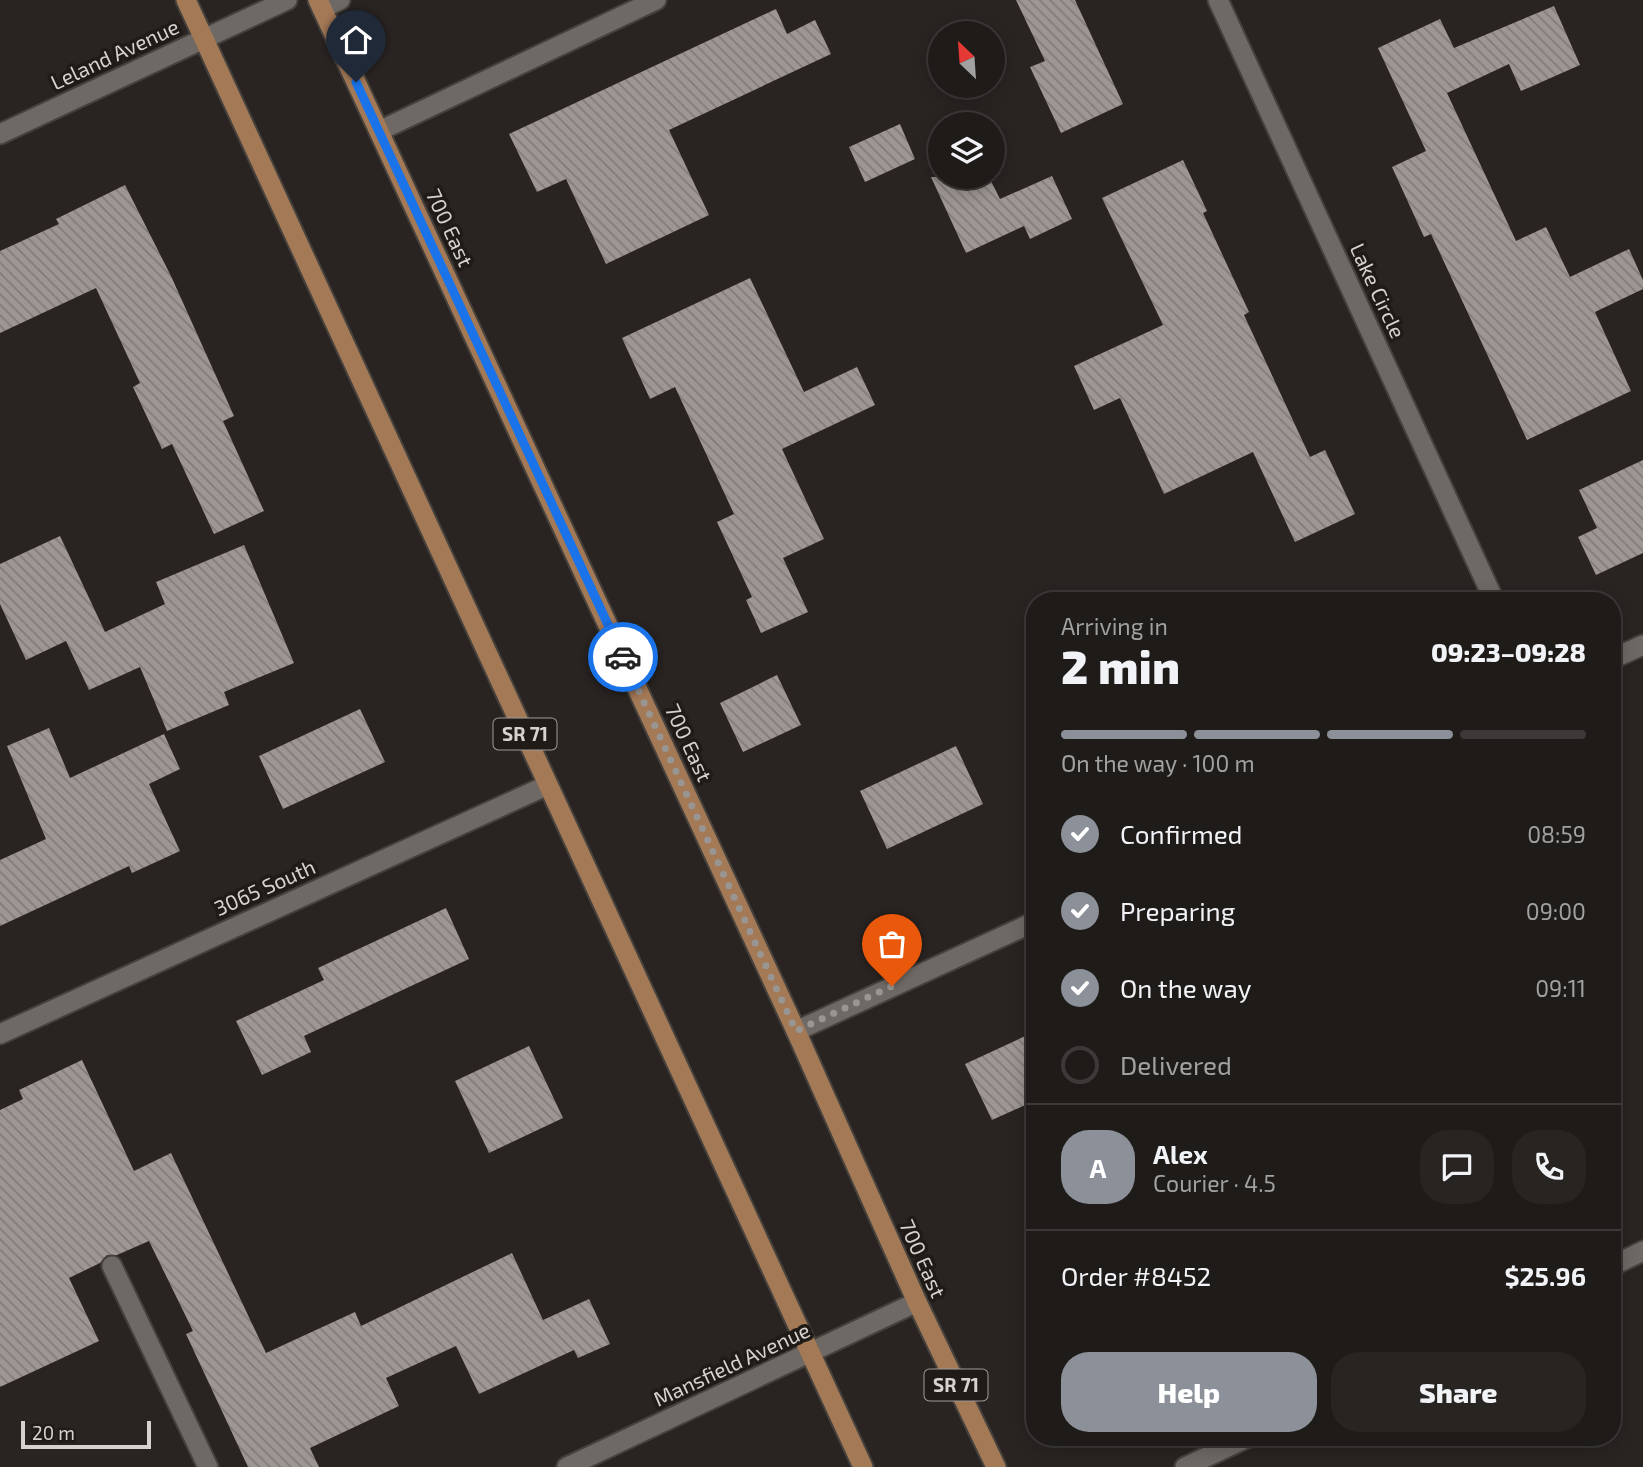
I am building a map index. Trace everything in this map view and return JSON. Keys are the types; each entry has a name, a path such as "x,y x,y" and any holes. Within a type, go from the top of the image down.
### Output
{"main road":[{"name":"SR 71","path":"187,0 863,1467"},
{"name":"700 East","path":"320,4 796,1031 917,1303 996,1467"}],"street":[{"name":"Leland Avenue","path":"0,134 287,0"},
{"path":"320,4 340,0"},
{"path":"379,131 656,0"},
{"name":"Lake Circle","path":"1218,0 1490,592"},
{"path":"1621,655 1643,645"},
{"name":"3065 South","path":"0,1034 548,785"},
{"path":"796,1031 1026,926"},
{"path":"1621,1262 1643,1251"},
{"path":"112,1266 208,1467"},
{"name":"Mansfield Avenue","path":"567,1467 917,1303"},
{"path":"1185,1467 1230,1446"}],"building":[{"path":"1016,0 1075,0 1123,104 1061,133 1030,67 1045,61"},
{"path":"1554,6 1580,65 1521,91 1509,64 1447,93 1516,241 1546,227 1570,277 1629,249 1643,280 1643,289 1595,312 1631,391 1527,440 1431,234 1424,237 1392,167 1426,151 1378,48 1440,19 1454,48"},
{"path":"776,9 787,34 815,20 831,54 669,130 709,215 606,264 566,179 537,192 509,134"},
{"path":"900,124 915,159 865,182 849,147"},
{"path":"1183,160 1207,211 1203,213 1249,312 1244,315 1310,457 1325,450 1355,514 1295,542 1253,452 1164,494 1120,398 1094,410 1074,366 1163,325 1102,198"},
{"path":"1052,176 1072,219 1030,239 1024,226 966,253 937,189 995,189 1000,199"},
{"path":"125,185 171,276 234,416 223,421 264,511 214,534 172,444 162,449 133,387 140,383 96,288 0,333 0,251 59,224 56,219"},
{"path":"750,278 804,392 857,367 875,405 782,449 824,539 783,558 808,612 761,633 746,600 752,597 717,522 734,514 675,387 650,399 622,338"},
{"path":"1643,460 1643,553 1596,575 1578,537 1597,528 1579,490"},
{"path":"60,536 105,632 165,604 156,582 244,545 294,663 224,692 229,705 167,731 140,667 89,690 66,641 26,660 0,604 0,564"},
{"path":"777,675 801,725 743,752 720,703"},
{"path":"360,709 385,762 283,809 259,756"},
{"path":"49,728 70,778 164,734 180,769 149,784 180,851 132,873 129,866 0,926 0,860 46,839 7,746"},
{"path":"956,746 983,804 887,849 860,791"},
{"path":"446,908 469,959 304,1036 311,1052 262,1075 236,1021 324,980 318,968"},
{"path":"1026,1036 1026,1105 992,1120 965,1064"},
{"path":"529,1046 563,1118 489,1153 455,1081"},
{"path":"82,1060 134,1171 171,1153 266,1353 355,1312 361,1326 512,1253 543,1320 589,1299 610,1344 578,1358 574,1350 479,1394 456,1346 386,1378 399,1406 310,1448 319,1467 248,1467 186,1334 193,1331 149,1241 117,1255 107,1255 100,1263 69,1278 99,1341 0,1387 0,1110 23,1099 19,1090"}],"way so far":[{"path":"623,657 796,1031 892,986"}],"route":[{"path":"356,82 623,657"}]}
